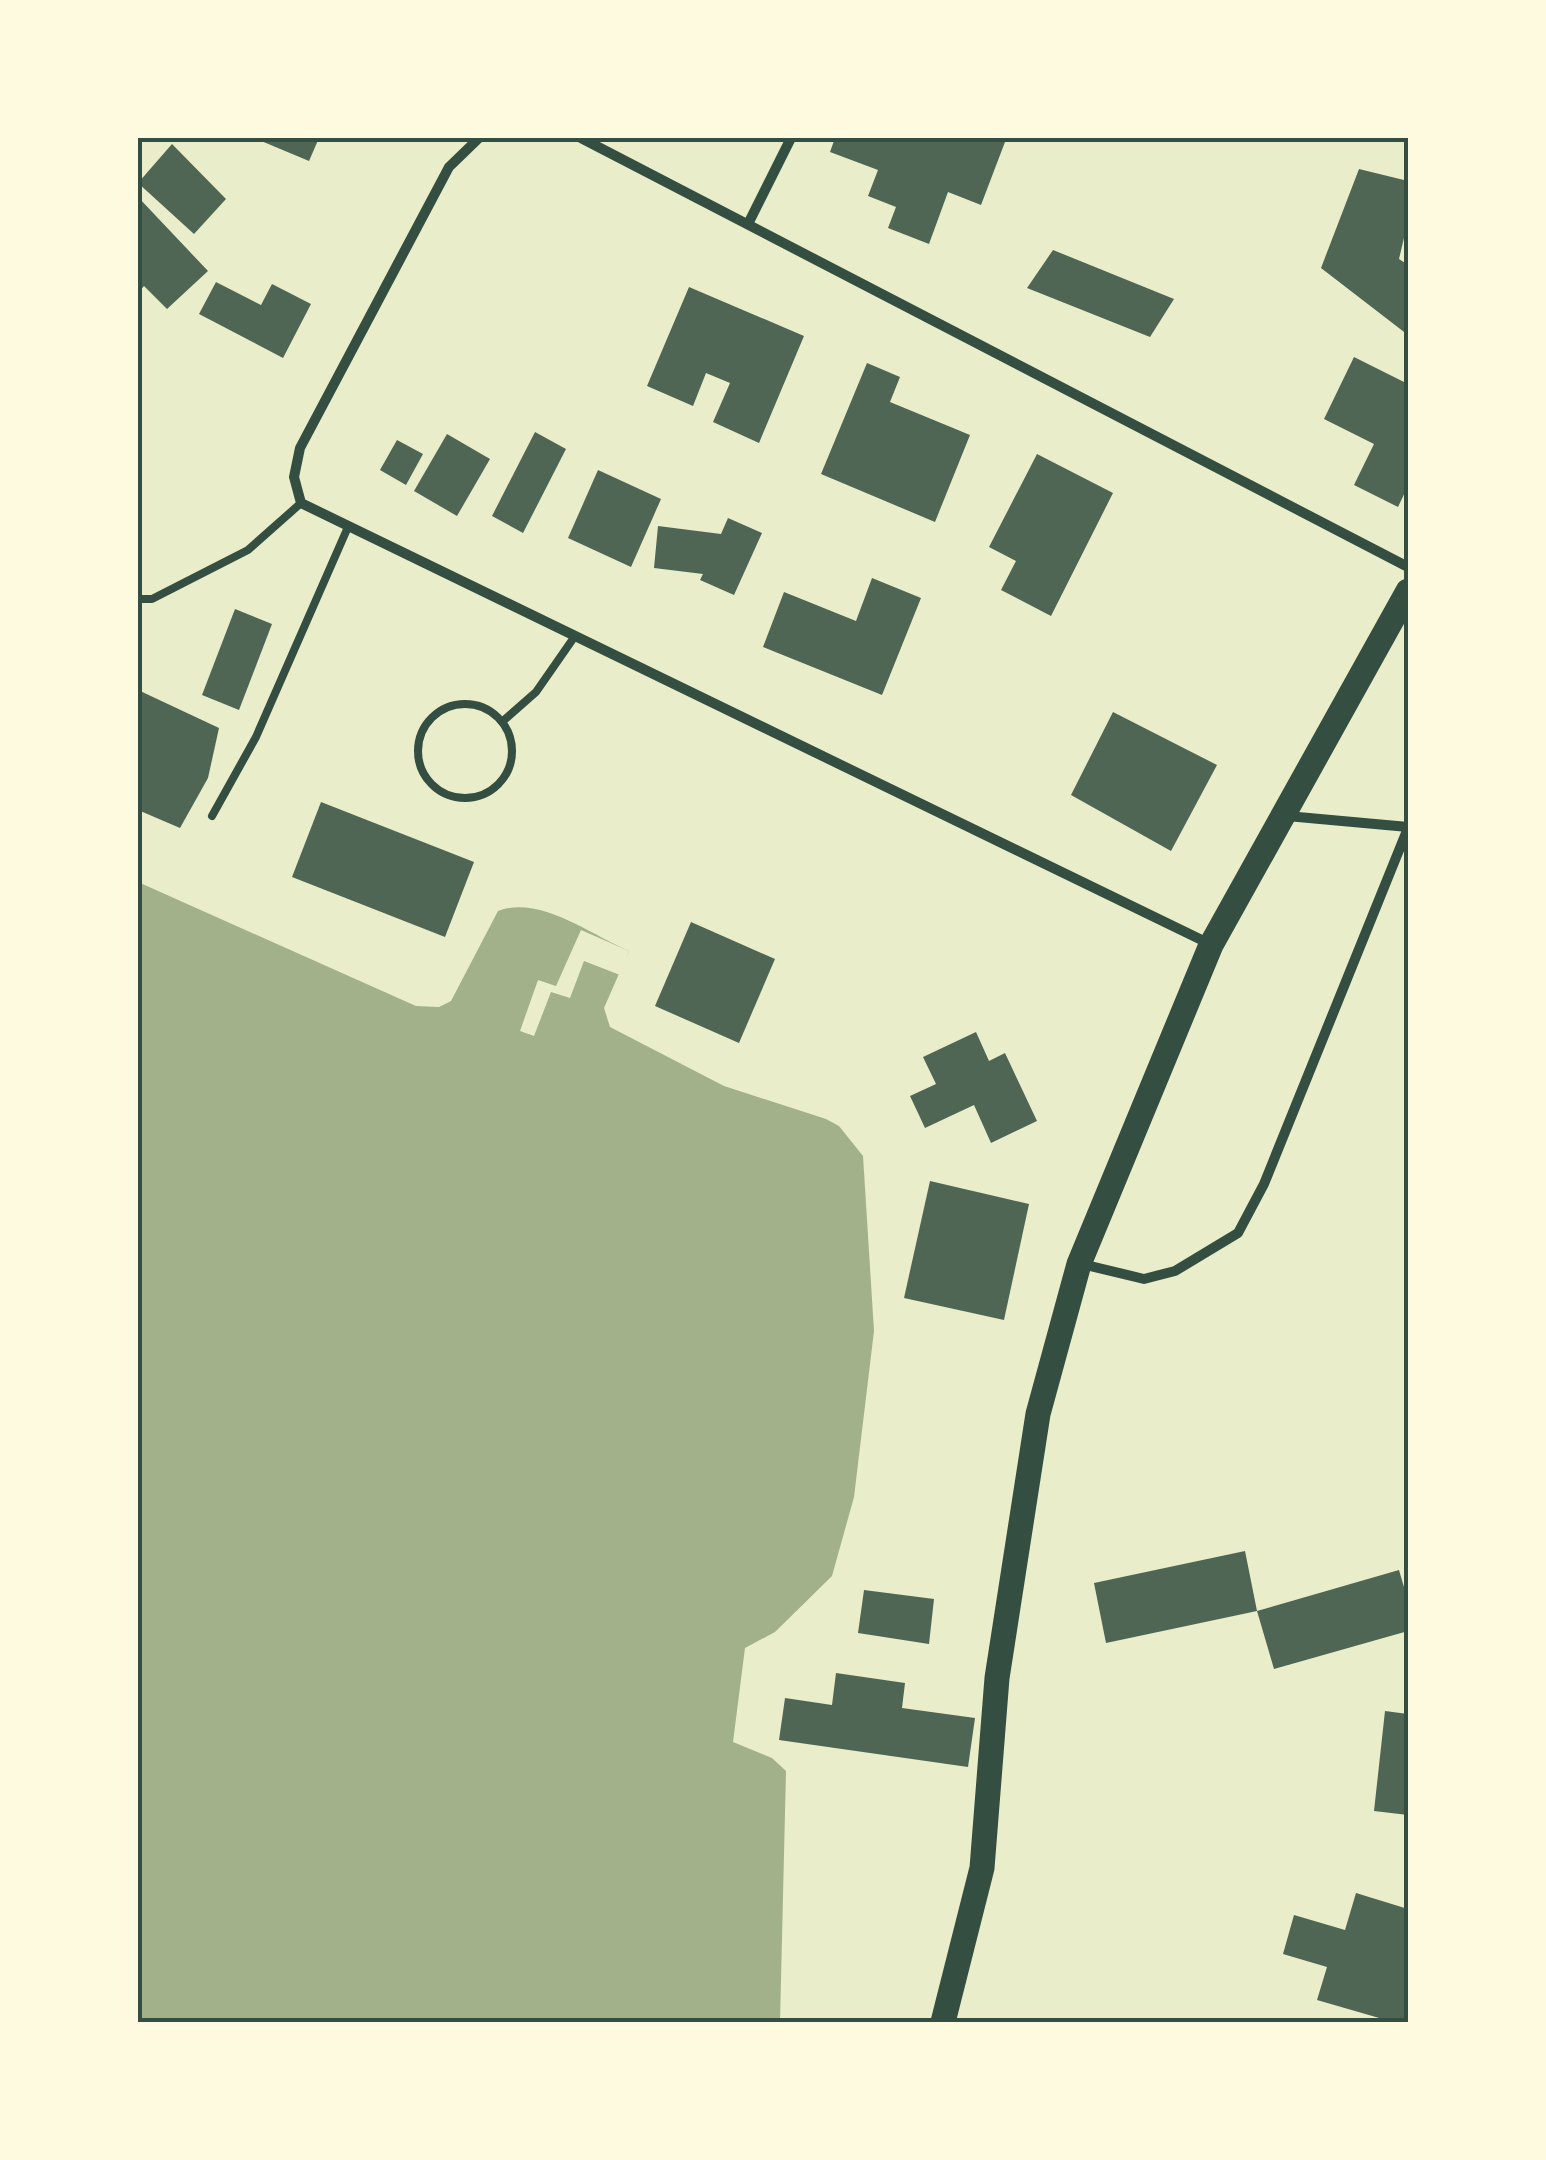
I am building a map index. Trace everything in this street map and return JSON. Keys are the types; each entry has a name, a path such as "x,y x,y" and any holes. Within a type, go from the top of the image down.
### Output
{"highway":[{"path":"943,2022 982,1868 997,1678 1038,1414 1080,1264 1211,945 1408,591"}],"street":[{"path":"479,138 450,166 300,448 294,476 301,503 1211,945"},
{"path":"581,138 1408,567"},
{"path":"748,224 792,138"},
{"path":"1080,1264 1144,1279 1175,1271 1238,1234 1264,1184 1408,828 1281,816"}],"lane":[{"path":"138,599 152,599 248,550 301,503"},
{"path":"212,816 256,737 348,527"},
{"path":"503,722 536,692 575,636"},
{"path":"454,704 481,706 503,722 513,746 508,773 490,792 463,799 438,790 421,768 418,742 431,718 454,704"}],"shaded area":[{"path":"138,882 416,1006 439,1007 451,1001 498,911 514,907 547,912 629,951 604,1008 610,1027 724,1086 826,1119 839,1126 863,1156 874,1331 854,1497 832,1576 775,1632 745,1648 733,1742 772,1758 786,1771 780,2022 138,2022"}],"pier":[{"path":"581,930 629,951 620,975 584,961 570,998 551,992 534,1036 520,1031 538,980 556,986"}],"building":[{"path":"254,138 319,138 309,161"},
{"path":"835,138 992,138 1005,142 981,205 948,192 929,244 888,228 896,207 868,196 878,170 830,152"},
{"path":"172,144 226,199 194,234 138,183"},
{"path":"1359,169 1408,181 1408,221 1399,259 1408,265 1408,335 1321,268"},
{"path":"138,197 208,271 167,309 144,286 138,293"},
{"path":"1053,250 1174,299 1150,337 1027,288"},
{"path":"216,282 261,305 272,284 311,304 283,358 199,314"},
{"path":"689,287 804,336 759,443 713,422 730,383 706,373 693,406 647,386"},
{"path":"1354,357 1408,384 1408,486 1398,507 1354,485 1374,444 1324,419"},
{"path":"867,363 900,377 890,402 970,435 935,522 821,474"},
{"path":"535,432 566,449 523,533 492,516"},
{"path":"447,434 490,459 457,516 414,491"},
{"path":"397,440 423,454 406,485 380,470"},
{"path":"1037,454 1113,493 1051,616 1001,590 1016,561 989,547"},
{"path":"598,470 661,499 631,567 568,538"},
{"path":"728,518 762,533 734,595 700,580 703,574 654,568 658,526 721,534"},
{"path":"872,578 921,598 882,695 763,647 784,592 856,621"},
{"path":"235,609 272,624 239,710 202,695"},
{"path":"138,690 219,728 208,778 180,828 138,810"},
{"path":"1113,712 1217,765 1171,851 1071,795"},
{"path":"321,802 474,862 445,937 292,877"},
{"path":"691,922 775,959 739,1043 655,1006"},
{"path":"976,1032 989,1061 1005,1053 1037,1121 991,1143 974,1105 925,1128 910,1096 936,1084 923,1057"},
{"path":"930,1181 1029,1204 1004,1320 904,1298"},
{"path":"1245,1551 1257,1611 1106,1643 1094,1583"},
{"path":"1399,1570 1408,1601 1408,1631 1274,1669 1257,1611"},
{"path":"864,1590 934,1599 929,1644 858,1633"},
{"path":"836,1673 905,1683 902,1708 975,1718 968,1767 779,1740 785,1698 832,1705"},
{"path":"1385,1711 1408,1714 1408,1815 1374,1811"},
{"path":"1356,1893 1408,1909 1408,2022 1393,2022 1317,2000 1327,1967 1283,1954 1294,1915 1345,1930"}]}
